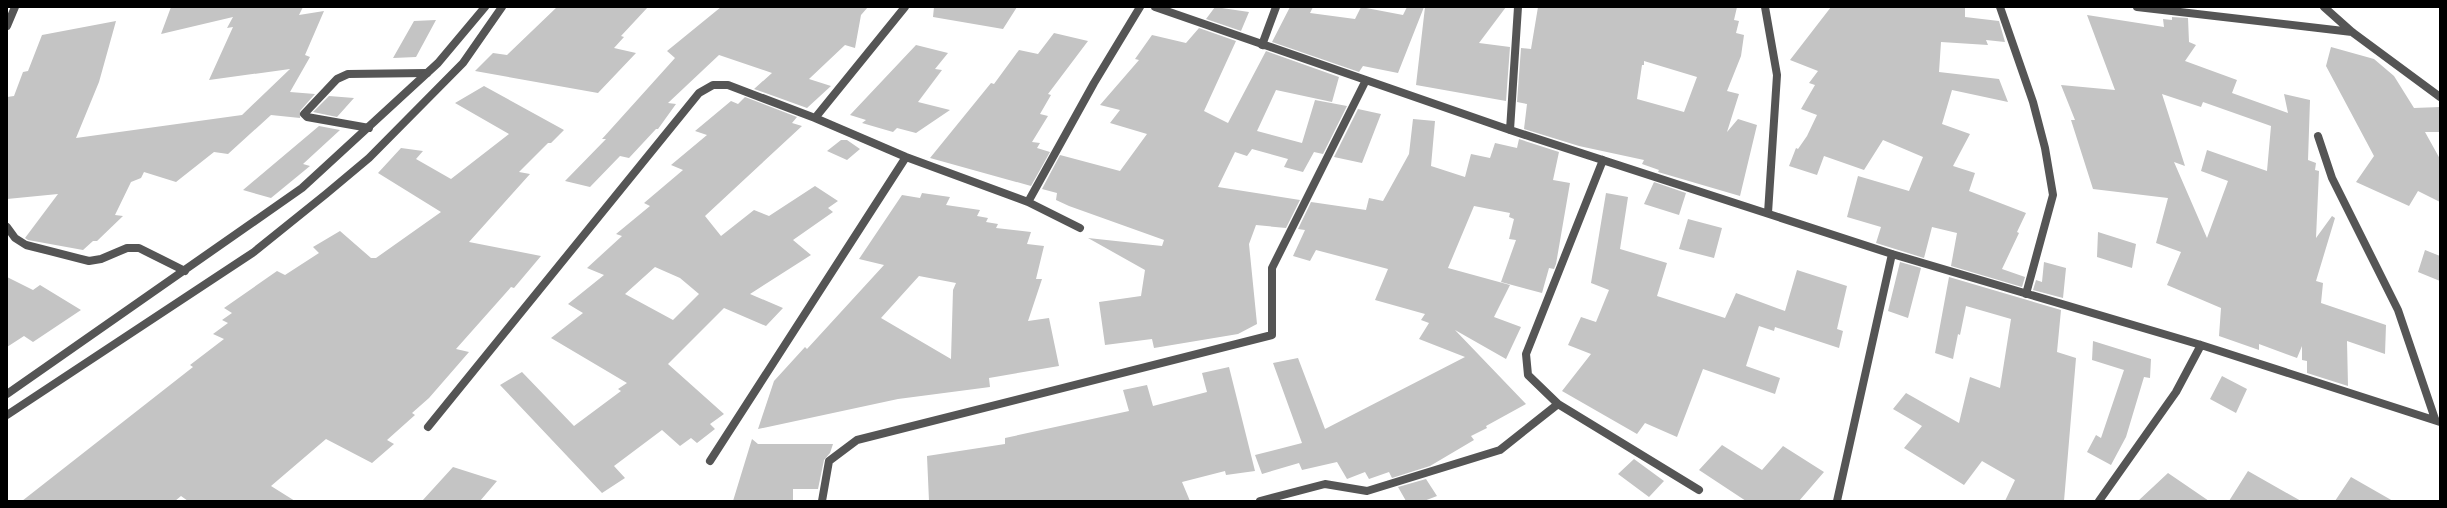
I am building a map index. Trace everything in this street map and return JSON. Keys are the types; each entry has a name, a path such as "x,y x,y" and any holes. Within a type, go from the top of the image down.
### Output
{"street":[{"path":"7,26 14,7"},
{"path":"7,394 302,188 428,73 485,7"},
{"path":"7,415 254,252 326,194 369,158 463,63 502,7"},
{"path":"815,118 905,7"},
{"path":"1028,202 1094,83 1140,7"},
{"path":"1155,7 1510,130 1892,254 2201,345 2437,420"},
{"path":"1262,45 1276,7"},
{"path":"1510,130 1518,7"},
{"path":"1765,7 1776,75 1768,213"},
{"path":"2000,7 2033,102 2045,148 2053,195 2026,294"},
{"path":"2137,7 2352,32"},
{"path":"2324,7 2352,32 2440,97"},
{"path":"369,128 307,117 304,114 337,79 348,74 428,73"},
{"path":"822,501 829,461 857,440 1272,335 1272,268 1366,80"},
{"path":"428,427 699,93 713,85 728,85 815,118 906,157 1028,202 1080,228"},
{"path":"2318,136 2332,178 2398,310 2437,420"},
{"path":"710,461 906,157"},
{"path":"1603,160 1526,354 1528,375 1558,404 1699,490"},
{"path":"7,227 15,238 26,245 75,258 89,261 101,259 127,248 139,248 185,271"},
{"path":"1837,501 1892,254"},
{"path":"2100,501 2176,392 2201,345"},
{"path":"1260,501 1325,484 1367,491 1500,450 1558,404"}],"building":[{"path":"171,7 303,7 299,15 324,11 305,55 310,57 290,92 315,94 300,111 300,118 271,115 228,154 214,152 176,182 144,172 141,178 131,182 115,215 123,216 97,241 93,241 83,250 28,240 25,238 58,194 7,199 7,97 14,96 23,72 28,71 42,35 116,21 99,82 76,138 242,115 290,69 209,80 233,27 227,28 233,17 161,34"},
{"path":"557,7 648,7 621,36 624,37 614,48 636,53 598,93 475,71 493,53 507,55"},
{"path":"721,7 868,7 861,15 855,48 845,45 809,79 831,86 807,108 754,89 772,73 719,55 668,103 676,104 658,129 656,129 629,158 620,156 590,187 565,181 606,139 602,139 675,58 667,51"},
{"path":"934,7 1017,7 1003,29 933,17"},
{"path":"1215,7 1249,12 1241,31 1206,19"},
{"path":"1290,7 1313,7 1310,13 1355,19 1361,7 1403,15 1407,7 1424,7 1398,73 1363,66 1359,72 1272,42"},
{"path":"1425,7 1506,7 1479,43 1510,47 1506,101 1416,85"},
{"path":"1538,7 1737,7 1734,20 1739,21 1736,33 1744,35 1741,56 1727,91 1739,94 1727,132 1738,119 1757,125 1740,196 1658,172 1659,170 1642,164 1644,160 1579,146 1524,129 1527,104 1517,102 1521,48 1531,49","holes":["1644,61 1697,77 1684,112 1637,99 1642,65 1644,65"]},
{"path":"1831,7 1965,7 1965,17 1999,21 2005,42 1986,40 1988,45 1941,42 1939,72 1999,79 2008,102 1952,90 1942,124 1970,134 1953,166 1975,173 1969,191 2026,213 2017,232 2019,233 2002,269 2025,277 2022,287 1951,266 1957,233 1932,227 1924,258 1876,243 1881,227 1847,217 1858,176 1909,191 1923,157 1883,140 1864,170 1824,156 1817,175 1789,166 1796,148 1798,149 1807,136 1817,115 1801,109 1815,85 1809,83 1818,71 1790,60"},
{"path":"2087,15 2164,27 2163,19 2172,20 2172,17 2188,18 2189,42 2196,45 2185,61 2237,80 2232,93 2288,113 2284,94 2310,100 2308,160 2316,163 2315,170 2319,171 2316,238 2332,216 2335,218 2316,281 2323,283 2321,303 2386,325 2385,354 2347,341 2348,386 2307,373 2307,361 2302,360 2302,346 2297,358 2259,344 2259,350 2219,336 2221,308 2167,285 2181,252 2156,243 2168,198 2093,189 2071,120 2075,120 2061,85 2115,90","holes":["2162,94 2201,107 2203,102 2271,126 2267,171 2207,150 2201,171 2228,181 2207,238 2174,162 2185,166"]},
{"path":"436,20 416,57 393,58 414,21"},
{"path":"1199,28 1236,41 1204,111 1228,123 1266,51 1339,77 1332,102 1276,90 1257,131 1302,143 1315,100 1347,106 1323,154 1314,152 1303,172 1284,167 1288,159 1252,149 1247,156 1235,152 1218,187 1300,200 1286,228 1256,225 1249,244 1257,324 1238,334 1154,348 1152,339 1105,345 1099,302 1141,296 1145,270 1088,238 1162,246 1164,240 1069,206 1056,200 1057,193 1042,189 1060,155 1120,171 1147,134 1110,123 1120,110 1100,105 1139,60 1135,59 1152,35 1186,43"},
{"path":"1054,33 1088,41 1048,94 1051,95 1040,114 1048,116 1032,142 1040,143 1037,148 1050,152 1031,186 930,158 991,83 994,84 1019,50 1038,54"},
{"path":"916,45 948,53 935,69 942,70 918,102 950,110 916,133 897,128 893,132 862,123 866,120 850,115"},
{"path":"2331,47 2374,59 2394,76 2414,108 2440,107 2440,132 2425,132 2440,159 2440,202 2418,191 2409,206 2356,182 2374,156 2326,66"},
{"path":"484,86 564,130 551,143 548,143 519,172 530,174 469,242 541,256 514,288 511,287 456,349 469,352 429,398 412,413 415,415 387,440 394,444 372,463 326,439 271,486 295,501 188,501 181,496 175,501 22,501 193,367 190,365 224,339 213,334 228,323 222,320 232,313 224,308 277,271 285,275 319,253 313,247 340,231 371,258 376,258 441,212 378,173 401,148 423,151 416,159 451,179 509,134 455,103"},
{"path":"329,96 354,98 337,117 313,112"},
{"path":"745,97 797,117 792,123 802,126 705,216 721,236 754,210 769,216 815,186 838,201 828,208 833,212 793,240 811,255 750,294 783,308 766,326 724,308 668,364 724,414 710,424 715,429 697,443 691,438 680,446 662,430 614,466 625,478 602,493 500,385 522,372 574,426 621,391 618,389 627,383 551,338 583,313 568,304 604,275 587,268 622,236 616,234 650,206 644,203 683,170 671,165 707,135 695,131 731,101 738,104","holes":["655,267 680,278 699,294 673,320 625,294"]},
{"path":"1358,109 1381,114 1362,163 1334,157"},
{"path":"1413,119 1435,121 1431,166 1465,177 1471,154 1490,158 1495,143 1517,148 1519,139 1559,152 1553,180 1570,183 1556,264 1554,269 1549,268 1542,293 1501,282 1516,240 1509,239 1514,219 1509,217 1510,213 1474,206 1448,268 1510,285 1494,317 1521,327 1506,359 1455,330 1526,404 1486,426 1487,428 1471,436 1474,440 1430,466 1392,478 1389,472 1369,479 1365,472 1347,479 1337,462 1302,470 1299,463 1262,474 1255,455 1302,443 1273,363 1298,358 1325,429 1465,357 1419,339 1429,323 1421,320 1425,314 1375,300 1388,269 1316,250 1310,261 1293,256 1305,230 1298,229 1311,202 1366,210 1369,198 1383,201 1409,154"},
{"path":"319,126 340,130 303,164 310,166 271,198 243,190"},
{"path":"841,140 847,140 860,149 847,160 827,151"},
{"path":"1654,182 1686,193 1679,215 1644,204"},
{"path":"922,193 950,197 946,205 980,210 977,216 988,218 986,222 998,224 996,228 1031,232 1027,244 1044,246 1036,279 1042,279 1028,321 1049,318 1059,366 989,378 990,387 898,399 758,429 774,381 805,347 807,349 884,265 859,259 902,195 920,198","holes":["919,276 956,283 953,290 951,359 881,318"]},
{"path":"1606,193 1628,197 1620,249 1667,263 1657,296 1725,318 1736,293 1785,311 1797,270 1847,286 1837,329 1843,331 1839,348 1775,327 1774,331 1759,326 1746,366 1780,378 1775,394 1703,369 1677,437 1645,423 1637,434 1562,391 1591,354 1568,345 1581,317 1596,322 1609,290 1591,283"},
{"path":"1688,219 1722,228 1714,258 1679,249"},
{"path":"2098,232 2136,244 2132,268 2097,257"},
{"path":"2425,250 2440,256 2440,281 2418,272"},
{"path":"1900,262 1921,268 1908,318 1888,311"},
{"path":"2044,262 2066,268 2063,298 2033,290 2036,280 2042,282"},
{"path":"7,277 33,290 40,285 81,310 33,342 24,336 7,347"},
{"path":"1949,277 2061,310 2057,352 2076,358 2064,501 2005,501 2015,480 1982,461 1964,485 1904,448 1922,426 1893,409 1906,393 1959,423 1970,377 2000,388 2011,319 1966,306 1953,359 1935,353"},
{"path":"2093,341 2151,359 2150,378 2144,377 2126,437 2111,465 2087,452 2096,435 2101,438 2124,370 2092,360"},
{"path":"1229,367 1255,471 1226,475 1225,471 1182,482 1190,501 929,501 927,456 1005,444 1005,438 1129,411 1123,390 1147,385 1153,406 1207,392 1202,373"},
{"path":"2222,376 2247,389 2236,413 2210,399"},
{"path":"752,439 758,444 833,444 830,453 824,460 818,489 793,489 793,501 733,501"},
{"path":"1722,445 1762,470 1783,446 1824,472 1799,501 1746,501 1699,470"},
{"path":"1634,459 1664,481 1649,497 1618,474"},
{"path":"453,467 497,481 480,501 422,501"},
{"path":"2248,471 2301,501 2229,501"},
{"path":"2168,473 2209,501 2138,501"},
{"path":"2351,477 2393,501 2335,501"},
{"path":"1426,479 1437,496 1424,501 1406,501 1398,487"}]}
